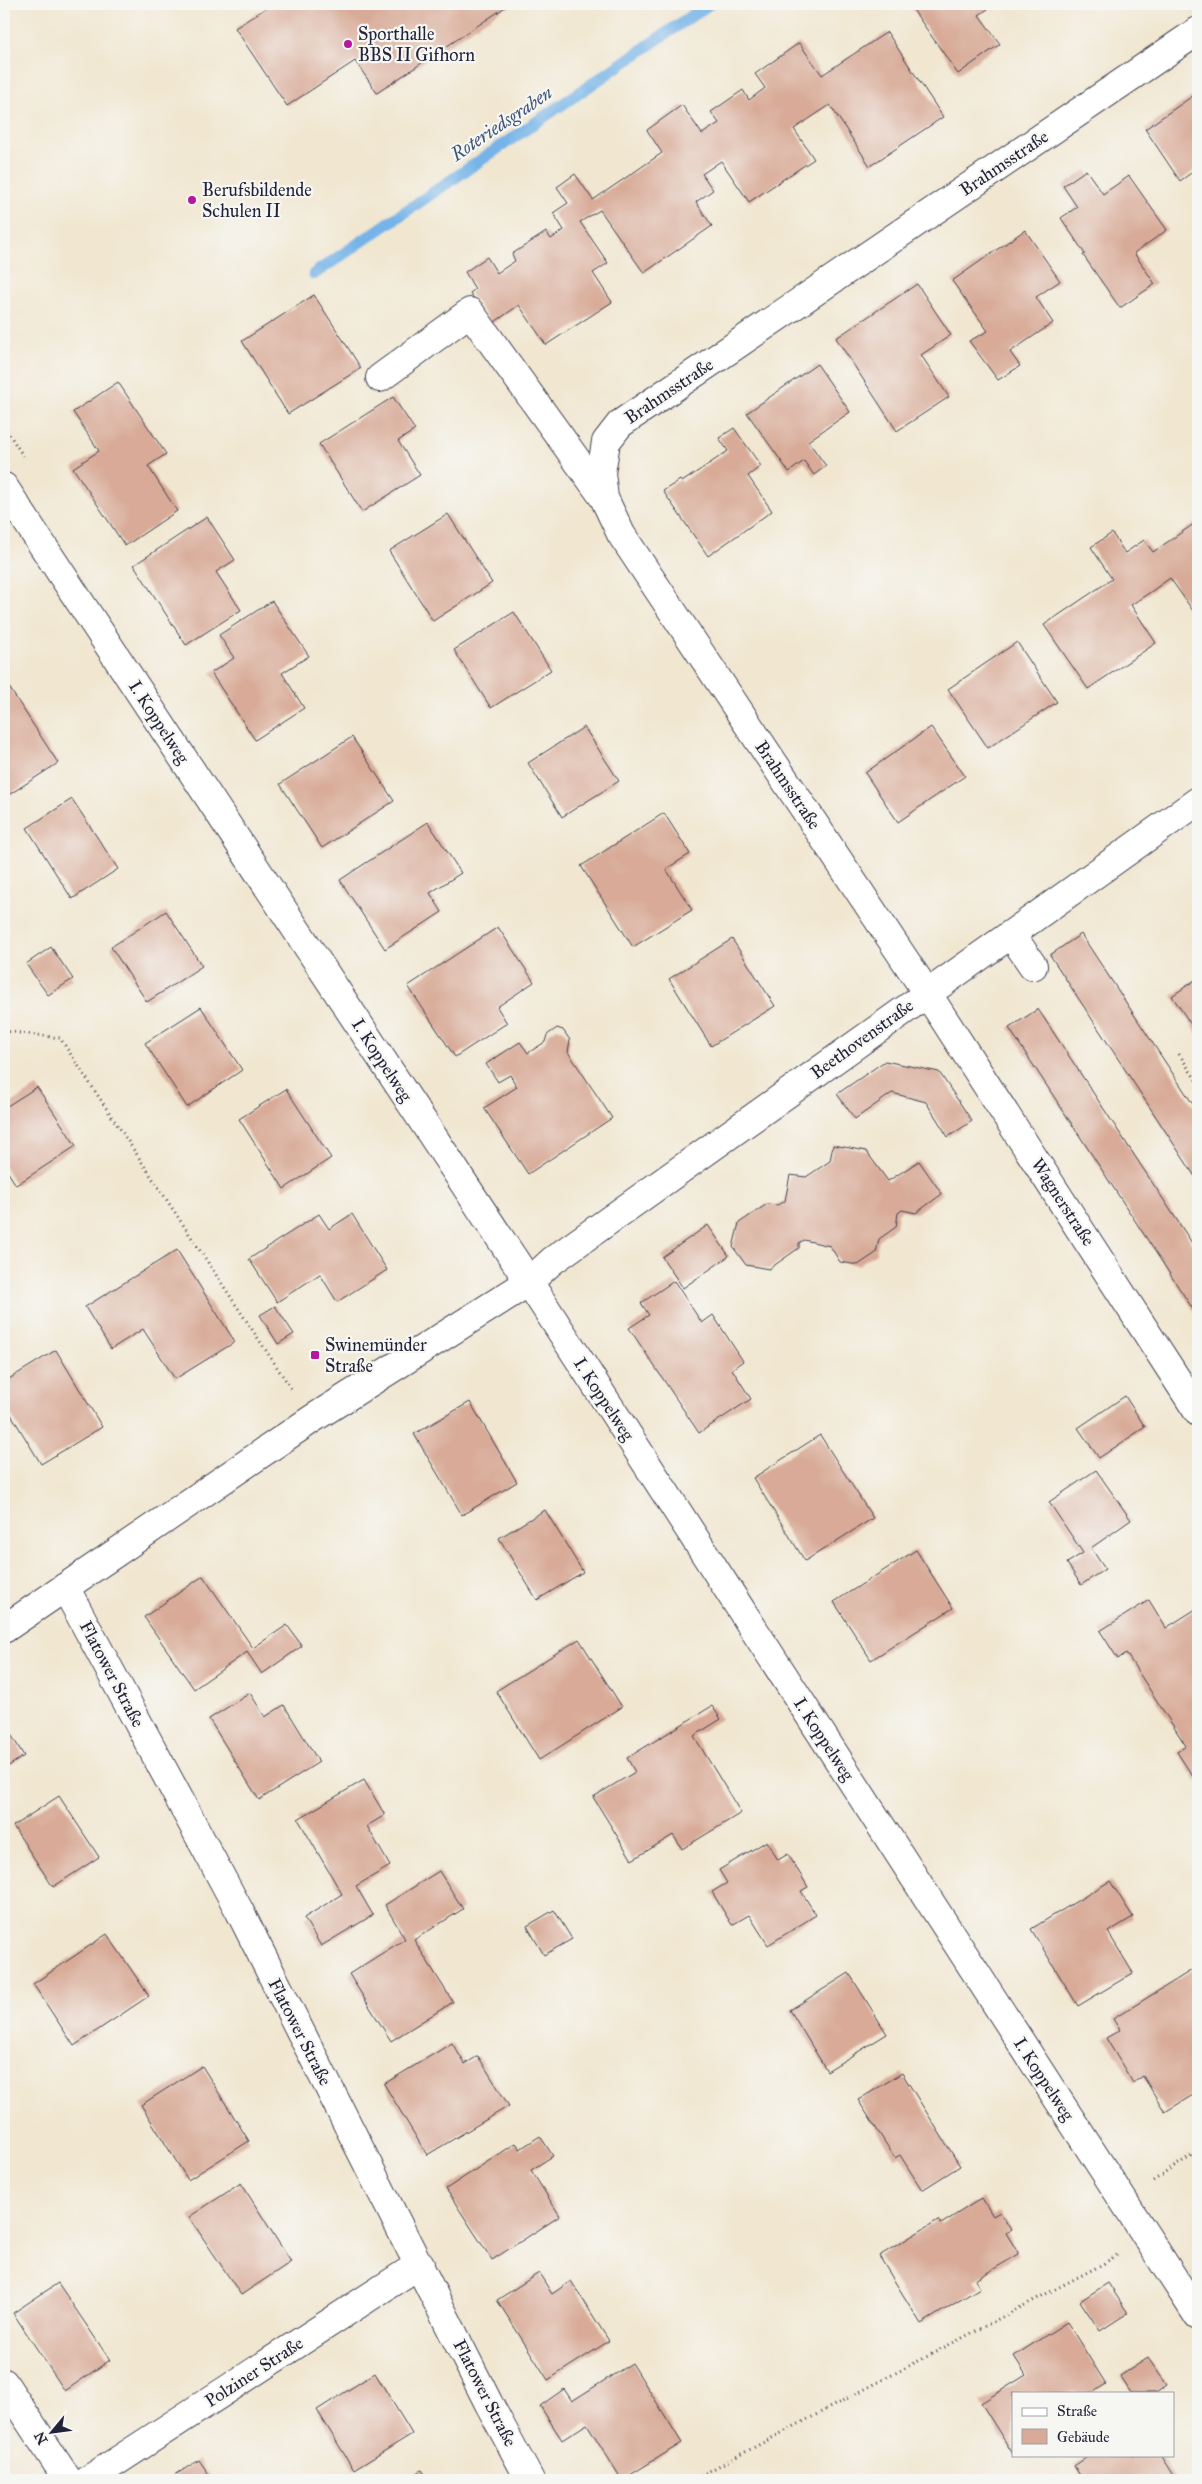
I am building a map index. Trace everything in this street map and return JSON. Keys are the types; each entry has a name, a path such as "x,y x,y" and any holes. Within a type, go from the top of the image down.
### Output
{"street":[{"name":"Brahmsstraße","path":"927,993 621,534 604,498 601,473 606,442 620,424 1198,31"},
{"path":"380,378 470,312 604,498"},
{"name":"I. Koppelweg","path":"4,486 529,1282 1198,2316"},
{"name":"Beethovenstraße","path":"529,1282 552,1261 1198,801"},
{"path":"1011,934 1032,966"},
{"name":"Wagnerstraße","path":"927,993 1194,1397"},
{"path":"4,1628 312,1419 529,1282"},
{"name":"Flatower Straße","path":"65,1587 240,1912 420,2264 489,2404 530,2480"},
{"name":"Polziner Straße","path":"88,2480 420,2264"},
{"path":"4,2382 68,2480"}],"path":[{"path":"4,1031 60,1038 312,1419"},
{"path":"1179,1054 1198,1084"},
{"path":"692,2480 1103,2264 1128,2247 1152,2182 1198,2151"}],"building":[{"name":"Sporthalle BBS II Gifhorn","path":"272,4 510,4 377,93 355,61 287,106 235,28"},
{"path":"909,4 995,4 979,15 1000,44 958,74"},
{"path":"887,32 943,117 870,166 830,105 794,129 814,159 749,202 721,161 702,174 713,190 696,202 712,226 644,273 600,210 580,222 608,263 593,273 612,302 546,345 519,305 492,324 470,293 475,289 465,272 487,257 497,273 515,261 512,254 546,232 551,239 564,230 553,213 568,203 557,187 575,174 593,200 662,153 647,130 682,105 702,134 719,123 711,112 743,90 749,100 765,88 755,74 799,43 822,75"},
{"path":"1197,93 1198,168 1180,181 1145,129"},
{"path":"1086,170 1103,194 1129,176 1167,230 1134,253 1155,284 1120,308 1083,255 1085,254 1061,218 1077,207 1063,186"},
{"path":"1025,230 1060,281 1036,297 1053,323 1010,352 1020,366 998,380 969,341 988,331 952,281"},
{"path":"917,284 951,335 921,355 949,397 897,431 836,338"},
{"path":"314,295 361,368 288,414 242,341"},
{"path":"817,364 850,412 808,441 826,466 814,475 804,461 789,472 747,413"},
{"path":"118,382 166,454 148,466 177,511 125,546 73,468 99,451 73,412"},
{"path":"393,397 415,430 398,441 420,475 362,512 319,444"},
{"path":"734,428 761,466 748,476 772,511 708,556 663,491 680,480 682,482 728,451 719,438"},
{"path":"448,514 492,583 433,621 389,551"},
{"path":"207,517 235,560 216,572 241,610 186,645 134,565"},
{"path":"1198,521 1198,613 1196,615 1170,578 1131,605 1156,643 1088,689 1044,625 1112,579 1091,547 1112,533 1125,553 1144,540 1153,552"},
{"path":"272,601 309,656 282,673 304,708 255,740 211,673 234,658 219,635"},
{"path":"514,612 551,670 491,708 454,650"},
{"path":"1017,642 1057,702 988,748 948,689"},
{"path":"4,682 58,763 4,798"},
{"path":"584,727 619,781 562,817 528,763"},
{"path":"931,727 965,776 898,822 865,773"},
{"path":"352,737 394,801 322,848 280,784"},
{"path":"72,799 118,869 72,899 27,828"},
{"path":"664,813 690,854 666,869 692,910 633,947 581,866"},
{"path":"428,822 461,873 430,893 442,912 385,949 340,880"},
{"path":"166,911 202,966 147,1002 111,947"},
{"path":"498,927 534,982 497,1007 507,1023 455,1057 408,986"},
{"path":"1081,934 1198,1112 1198,1181 1050,955"},
{"path":"732,939 775,1006 711,1046 669,979"},
{"path":"51,947 73,979 48,995 26,964"},
{"path":"1198,978 1198,1035 1172,996"},
{"path":"201,1007 242,1070 187,1107 145,1043"},
{"path":"1038,1009 1198,1252 1198,1317 1009,1028"},
{"path":"557,1028 563,1030 570,1040 568,1052 612,1118 528,1174 484,1108 517,1087 510,1075 498,1082 486,1064 520,1042 528,1053 545,1042 547,1035"},
{"path":"885,1061 939,1072 972,1121 948,1137 926,1102 892,1093 855,1119 837,1094"},
{"path":"37,1087 76,1146 16,1185 4,1166 4,1108"},
{"path":"286,1089 331,1158 284,1189 239,1119"},
{"path":"833,1145 866,1151 888,1181 919,1161 942,1194 916,1213 902,1210 898,1213 896,1227 879,1239 876,1253 858,1265 840,1262 830,1246 804,1240 799,1243 799,1248 769,1269 746,1265 733,1247 739,1223 767,1204 777,1205 785,1201 790,1175 806,1177 830,1161"},
{"path":"319,1214 329,1229 352,1214 387,1270 337,1302 320,1274 277,1302 249,1259"},
{"path":"708,1225 729,1256 683,1288 662,1257"},
{"path":"177,1250 235,1342 175,1379 143,1329 111,1349 85,1307"},
{"path":"674,1281 702,1323 713,1315 743,1361 732,1369 751,1399 699,1433 629,1328 649,1315 641,1303"},
{"path":"275,1306 294,1334 278,1344 260,1315"},
{"path":"56,1350 102,1427 41,1464 4,1403 4,1382"},
{"path":"1125,1396 1145,1427 1099,1458 1078,1428"},
{"path":"470,1402 517,1482 462,1515 414,1434"},
{"path":"820,1435 873,1518 805,1561 753,1478"},
{"path":"1096,1470 1131,1520 1091,1548 1105,1569 1081,1585 1067,1563 1083,1553 1049,1502"},
{"path":"545,1510 583,1572 537,1600 499,1538"},
{"path":"916,1550 953,1608 871,1660 834,1602"},
{"path":"203,1576 253,1648 287,1625 302,1646 262,1674 247,1652 194,1689 144,1617"},
{"path":"1149,1600 1166,1628 1196,1609 1198,1613 1197,1783 1177,1752 1186,1746 1126,1653 1118,1659 1100,1631"},
{"path":"579,1639 622,1707 539,1760 496,1691"},
{"path":"250,1693 265,1717 284,1705 319,1762 259,1800 209,1719"},
{"path":"712,1706 721,1719 694,1736 741,1813 682,1849 673,1835 632,1860 593,1797 635,1772 627,1758"},
{"path":"4,1723 24,1756 4,1769"},
{"path":"364,1780 385,1815 367,1826 390,1866 356,1886 373,1915 321,1946 304,1918 342,1894 298,1819"},
{"path":"59,1796 99,1857 53,1887 13,1826"},
{"path":"767,1841 778,1860 788,1854 808,1887 801,1891 816,1915 768,1945 749,1915 732,1925 712,1892 727,1883 719,1870"},
{"path":"439,1871 463,1909 414,1940 453,2002 391,2041 349,1974 405,1939 385,1905"},
{"path":"1110,1881 1133,1917 1108,1932 1133,1973 1078,2006 1031,1929"},
{"path":"554,1910 572,1939 544,1955 527,1926"},
{"path":"107,1934 149,1996 74,2046 33,1984"},
{"path":"1192,1970 1198,1981 1198,2092 1165,2112 1143,2076 1133,2083 1106,2038 1120,2030 1113,2019"},
{"path":"849,1973 887,2034 827,2071 790,2010"},
{"path":"452,2043 465,2064 478,2056 509,2106 427,2155 384,2084"},
{"path":"202,2066 249,2141 188,2180 141,2105"},
{"path":"902,2073 960,2166 922,2190 900,2155 895,2158 858,2100"},
{"path":"540,2136 553,2156 531,2170 560,2216 492,2260 446,2189 516,2143 520,2149"},
{"path":"241,2183 291,2262 241,2295 189,2217"},
{"path":"982,2198 993,2216 1000,2212 1011,2230 1006,2233 1019,2254 975,2280 980,2288 921,2324 879,2256 938,2220 941,2224"},
{"path":"539,2273 552,2294 571,2281 609,2341 548,2380 497,2300"},
{"path":"58,2283 110,2360 65,2391 13,2313"},
{"path":"1108,2283 1128,2313 1100,2331 1080,2301"},
{"path":"1067,2322 1106,2384 1094,2392 1012,2392 1012,2452 981,2403 1026,2375 1014,2356"},
{"path":"1148,2358 1167,2385 1157,2392 1130,2392 1120,2376"},
{"path":"632,2363 682,2443 622,2480 587,2424 562,2440 540,2406 564,2389 572,2401"},
{"path":"375,2373 412,2434 354,2470 317,2410"},
{"path":"1089,2456 1161,2456 1176,2480 1083,2480 1074,2466"},
{"path":"199,2460 213,2480 167,2480"},
{"path":"422,2470 429,2480 406,2480"}],"waterway":[{"name":"Roteriedsgraben","path":"314,274 709,4"}],"place":[{"name":"Sporthalle BBS II Gifhorn","path":"348,44"},
{"name":"Berufsbildende Schulen II","path":"192,200"},
{"name":"Swinemünder Straße","path":"315,1355"}]}
